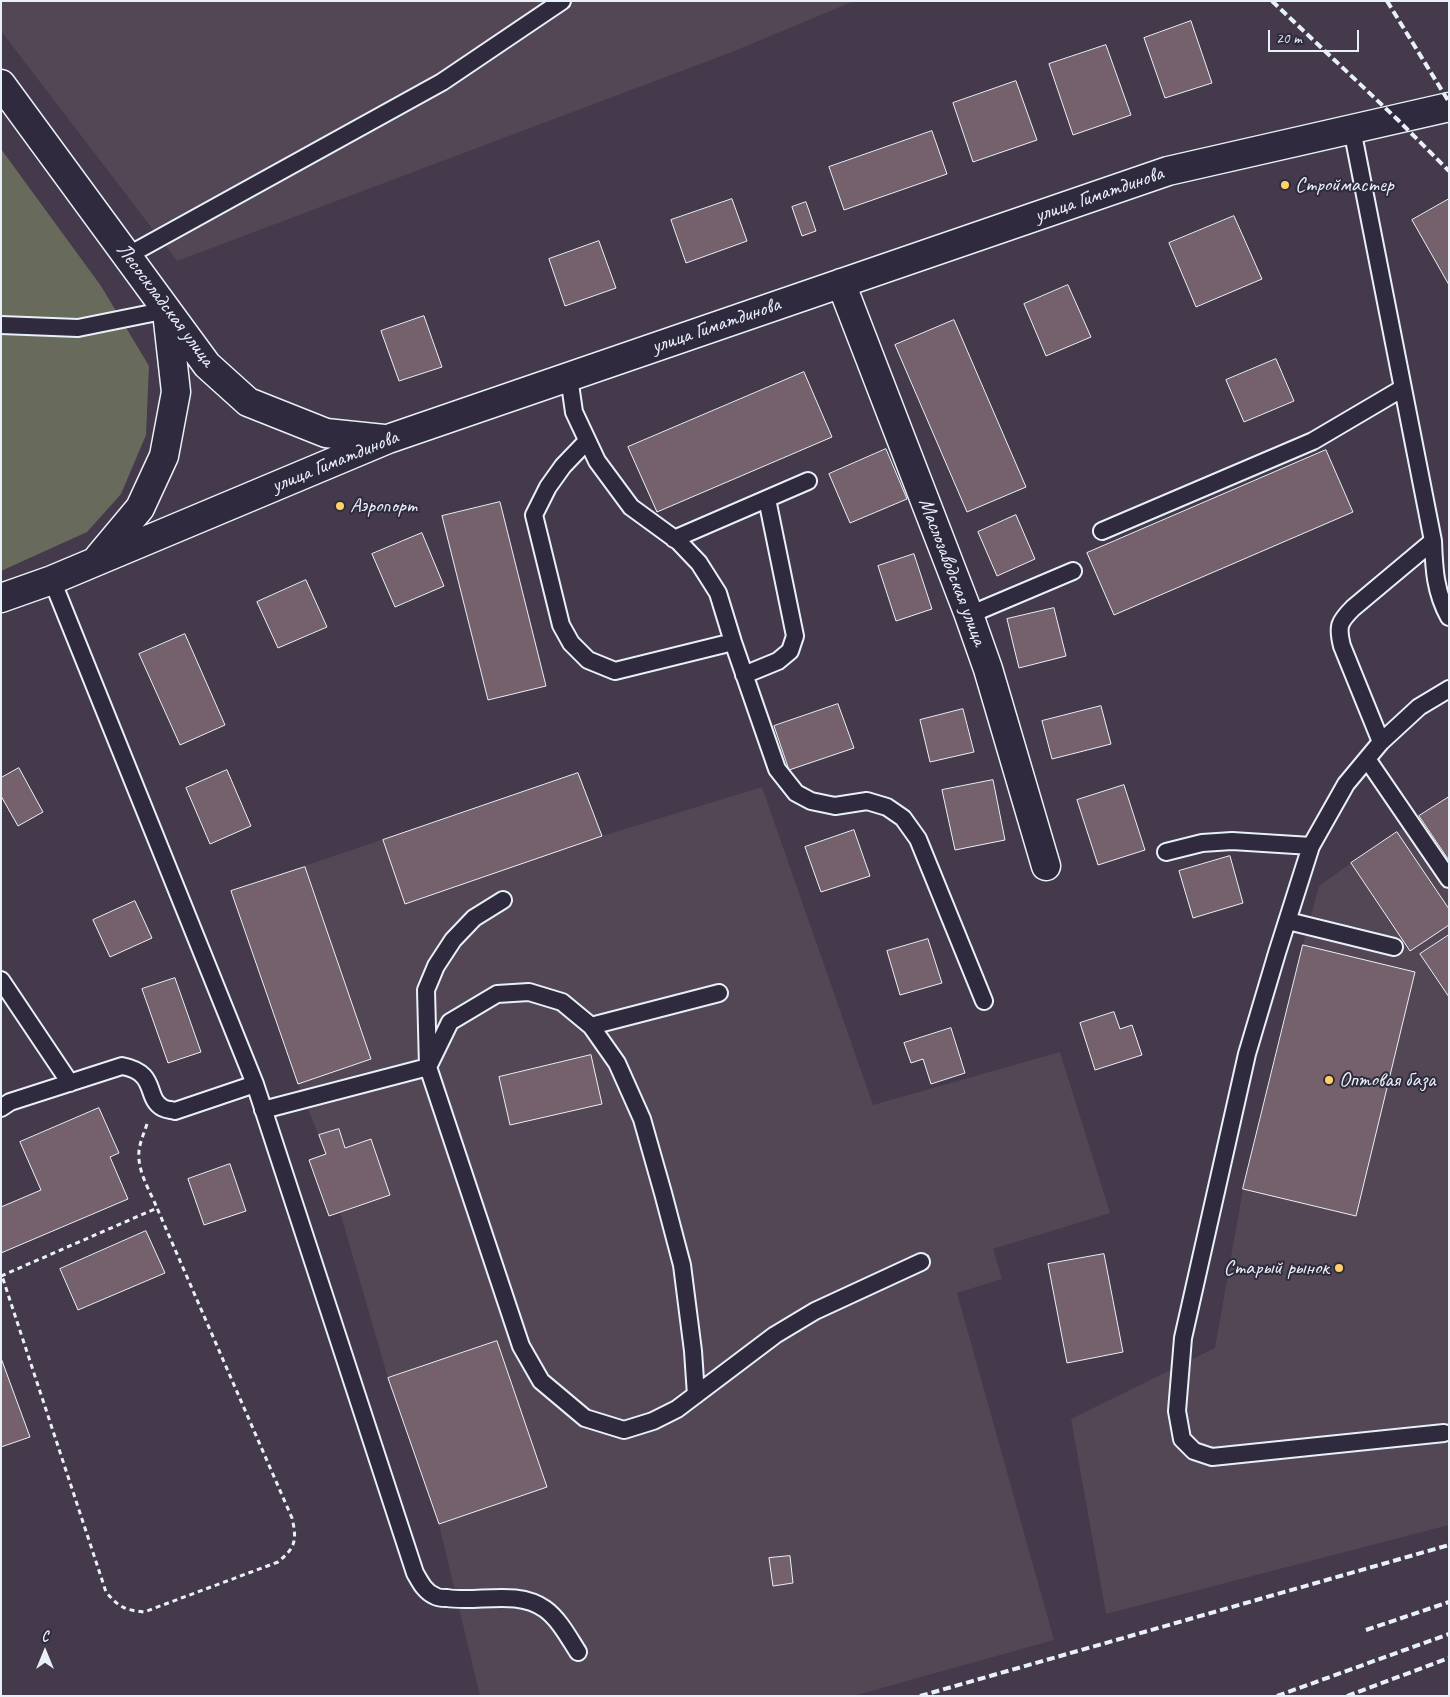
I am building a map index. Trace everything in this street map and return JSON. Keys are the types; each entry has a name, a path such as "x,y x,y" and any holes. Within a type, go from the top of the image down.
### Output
{"street":[{"name":"Лесоскладская улица","path":"1,84 207,365 248,402 326,433 388,439"},
{"name":"улица Гиматдинова","path":"1,598 52,580 388,439 1168,171 1449,107"},
{"name":"Маслозаводская улица","path":"841,283 988,669 1046,866"},
{"path":"97,560 140,508 164,456 176,392 167,310"}],"lane":[{"path":"127,256 442,82 562,1"},
{"path":"1352,129 1433,541 1436,583 1443,606 1449,617"},
{"path":"1,325 78,328 167,310"},
{"path":"569,377 574,412 597,462 631,507 674,538 699,563 718,593 732,642 777,769 796,793 812,801 835,806 867,801 888,807 903,818 918,839 984,1001"},
{"path":"1102,532 1313,441 1403,388"},
{"path":"587,441 562,466 548,487 534,515 561,625 571,643 588,660 614,671 732,642"},
{"path":"674,538 808,481"},
{"path":"744,676 778,661 790,651 795,636 767,498"},
{"path":"1381,742 1342,646 1338,631 1341,620 1353,608 1433,541"},
{"path":"969,615 1074,570"},
{"path":"52,580 255,1084 415,1574 424,1588 435,1596 457,1600 506,1598 528,1601 545,1610 561,1627 578,1652"},
{"path":"1444,1433 1212,1457 1194,1451 1182,1439 1177,1411 1184,1338 1247,1054 1312,846 1346,784 1381,742 1419,707 1449,689"},
{"path":"1367,759 1449,879"},
{"path":"1166,852 1202,843 1232,841 1312,846"},
{"path":"503,900 474,918 453,940 436,966 426,990 428,1067 521,1346 541,1381 585,1418 624,1430 653,1421 677,1409 775,1335 815,1311 921,1262"},
{"path":"1288,921 1394,947"},
{"path":"1,980 70,1083"},
{"path":"263,1110 428,1067 450,1022 497,994 529,992 562,1002 591,1026 617,1063 642,1119 682,1265 694,1351 696,1395"},
{"path":"591,1026 719,993"},
{"path":"1,1108 10,1102 122,1066 133,1068 144,1076 155,1100 163,1108 175,1111 255,1084"}],"path":[{"path":"155,1100 140,1144 138,1153 140,1166 292,1518 296,1535 290,1552 278,1562 144,1612 128,1610 116,1604 106,1592 2,1276 157,1208"}],"shaded area":[{"path":"1,1 854,1 732,52 177,261 1,31"},
{"path":"578,773 602,836 762,787 873,1105 1060,1052 1110,1213 993,1249 1002,1279 957,1293 1054,1640 853,1696 480,1696 439,1524 388,1378 340,1212 329,1216 309,1160 326,1154 298,1084 231,891"},
{"name":"Старый рынок","path":"1449,797 1449,1525 1106,1614 1071,1419 1215,1348 1243,1189 1319,886"}],"green space":[{"path":"1,149 101,286 149,366 146,435 121,494 87,532 1,571"}],"building":[{"path":"1191,21 1212,83 1165,98 1144,38"},
{"path":"1106,45 1131,115 1073,135 1049,64"},
{"path":"1016,81 1037,140 973,162 953,103"},
{"path":"932,131 947,174 844,210 829,167"},
{"path":"732,199 747,241 686,263 671,220"},
{"path":"1449,199 1449,285 1412,220"},
{"path":"806,202 816,231 802,236 792,207"},
{"path":"1234,216 1262,279 1196,307 1169,243"},
{"path":"599,241 616,288 565,306 549,259"},
{"path":"1068,285 1091,337 1046,356 1024,304"},
{"path":"424,316 442,367 399,381 381,331"},
{"path":"954,320 1026,487 967,512 895,345"},
{"path":"1276,359 1294,401 1244,422 1226,380"},
{"path":"804,372 832,437 657,512 628,447"},
{"path":"886,449 907,499 850,523 829,474"},
{"path":"1326,450 1353,512 1114,615 1087,553"},
{"path":"500,502 546,686 488,700 442,516"},
{"path":"1016,515 1035,559 997,576 978,532"},
{"path":"422,533 444,586 395,607 372,554"},
{"path":"914,554 932,609 896,621 878,566"},
{"path":"306,580 327,627 278,648 257,602"},
{"path":"1054,608 1066,656 1019,668 1007,619"},
{"path":"185,634 225,725 180,745 139,654"},
{"path":"838,704 854,748 789,770 774,726"},
{"path":"1101,706 1111,744 1052,759 1042,721"},
{"path":"963,709 974,752 930,762 920,720"},
{"path":"19,768 43,812 18,826 1,796 1,778"},
{"path":"227,770 251,826 210,844 186,788"},
{"path":"578,773 602,836 405,904 383,840"},
{"path":"993,780 1005,840 955,850 942,790"},
{"path":"1124,785 1145,850 1098,865 1077,800"},
{"path":"1449,797 1449,859 1448,859 1419,816"},
{"path":"854,830 870,876 821,892 805,847"},
{"path":"1397,832 1449,909 1449,925 1410,951 1351,863"},
{"path":"1230,856 1243,903 1193,918 1179,871"},
{"path":"305,867 371,1059 298,1084 231,891"},
{"path":"135,901 152,938 110,957 93,920"},
{"path":"1449,935 1449,997 1420,954"},
{"path":"928,939 942,983 900,995 887,951"},
{"name":"Оптовая база","path":"1303,945 1415,972 1356,1216 1243,1189"},
{"path":"175,978 201,1052 168,1063 142,989"},
{"path":"1114,1012 1120,1029 1132,1025 1142,1055 1095,1070 1080,1023"},
{"path":"951,1028 965,1073 931,1084 923,1059 911,1063 904,1043"},
{"path":"591,1055 602,1104 510,1125 499,1077"},
{"path":"99,1108 119,1153 110,1157 128,1199 1,1253 1,1207 41,1190 20,1142"},
{"path":"339,1129 345,1148 371,1139 390,1195 329,1216 309,1160 326,1154 319,1135"},
{"path":"230,1164 246,1211 204,1225 188,1179"},
{"path":"146,1231 165,1273 78,1310 60,1269"},
{"path":"1104,1254 1123,1352 1067,1363 1048,1264"},
{"path":"497,1341 547,1487 439,1524 388,1378"},
{"path":"1,1358 30,1437 1,1447"},
{"path":"790,1556 793,1583 773,1586 769,1558"}],"railway":[{"path":"1272,1 1449,171"},
{"path":"1387,1 1449,102"},
{"path":"920,1696 1449,1545"},
{"path":"1366,1630 1449,1602"},
{"path":"1277,1696 1449,1634"},
{"path":"1347,1696 1449,1658"}],"place":[{"name":"Строймастер","path":"1285,185"},
{"name":"Аэропорт","path":"340,506"},
{"name":"Оптовая база","path":"1329,1080"},
{"name":"Старый рынок","path":"1339,1268"}]}
